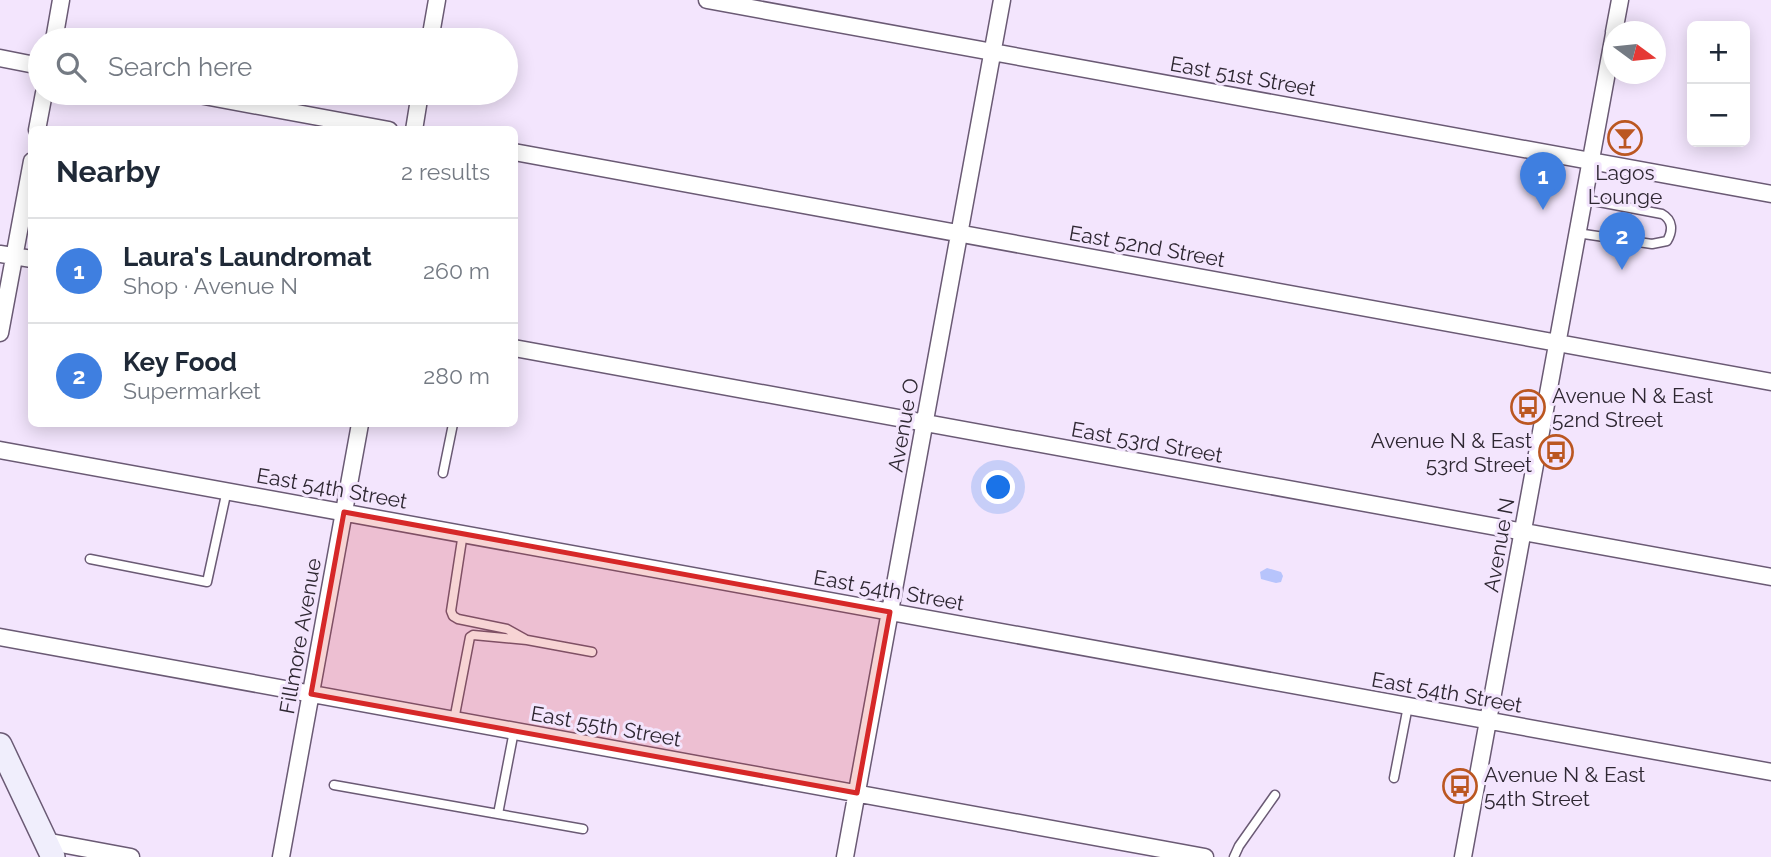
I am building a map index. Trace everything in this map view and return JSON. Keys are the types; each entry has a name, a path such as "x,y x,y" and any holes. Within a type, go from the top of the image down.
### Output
{"main road":[{"path":"0,745 7,776 49,849"}],"street":[{"path":"56,28 61,0"},
{"path":"432,28 437,0"},
{"name":"East 51st Street","path":"707,0 1771,194"},
{"name":"Avenue O","path":"845,857 1002,0"},
{"name":"Avenue N","path":"1616,21 1620,0"},
{"path":"0,58 28,64"},
{"name":"Avenue N","path":"1464,857 1604,84"},
{"path":"38,126 42,105"},
{"path":"253,105 367,126"},
{"path":"415,126 419,105"},
{"name":"East 52nd Street","path":"518,153 1771,382"},
{"path":"0,333 7,255 28,176"},
{"path":"7,255 28,258"},
{"name":"East 53rd Street","path":"518,349 1771,577"},
{"name":"Fillmore Avenue","path":"281,857 359,427"},
{"name":"East 54th Street","path":"0,450 1771,772"},
{"name":"East 55th Street","path":"0,637 1205,857"},
{"path":"49,849 131,857"}],"lane":[{"path":"1577,233 1652,244 1667,241 1671,230 1668,217 1662,214 1583,199"},
{"path":"443,473 452,427"},
{"path":"90,559 207,582 227,491"},
{"path":"463,534 451,611 453,616 507,629 527,640"},
{"path":"454,720 470,637 473,635 527,640 592,652"},
{"path":"1394,778 1408,706"},
{"path":"498,814 514,731"},
{"path":"334,786 583,829"},
{"path":"1234,857 1275,795"}],"highlighted area":[{"path":"344,512 890,612 857,793 311,694"}],"water":[{"path":"1267,568 1281,572 1281,582 1261,579 1260,572"}],"place":[{"name":"Lagos Lounge","path":"1625,138"},
{"name":"Laura's Laundromat","path":"1543,210"},
{"name":"Key Food","path":"1622,270"},
{"name":"Avenue N & East 52nd Street","path":"1528,407"},
{"name":"Avenue N & East 53rd Street","path":"1556,452"},
{"name":"Avenue N & East 54th Street","path":"1460,786"}]}
